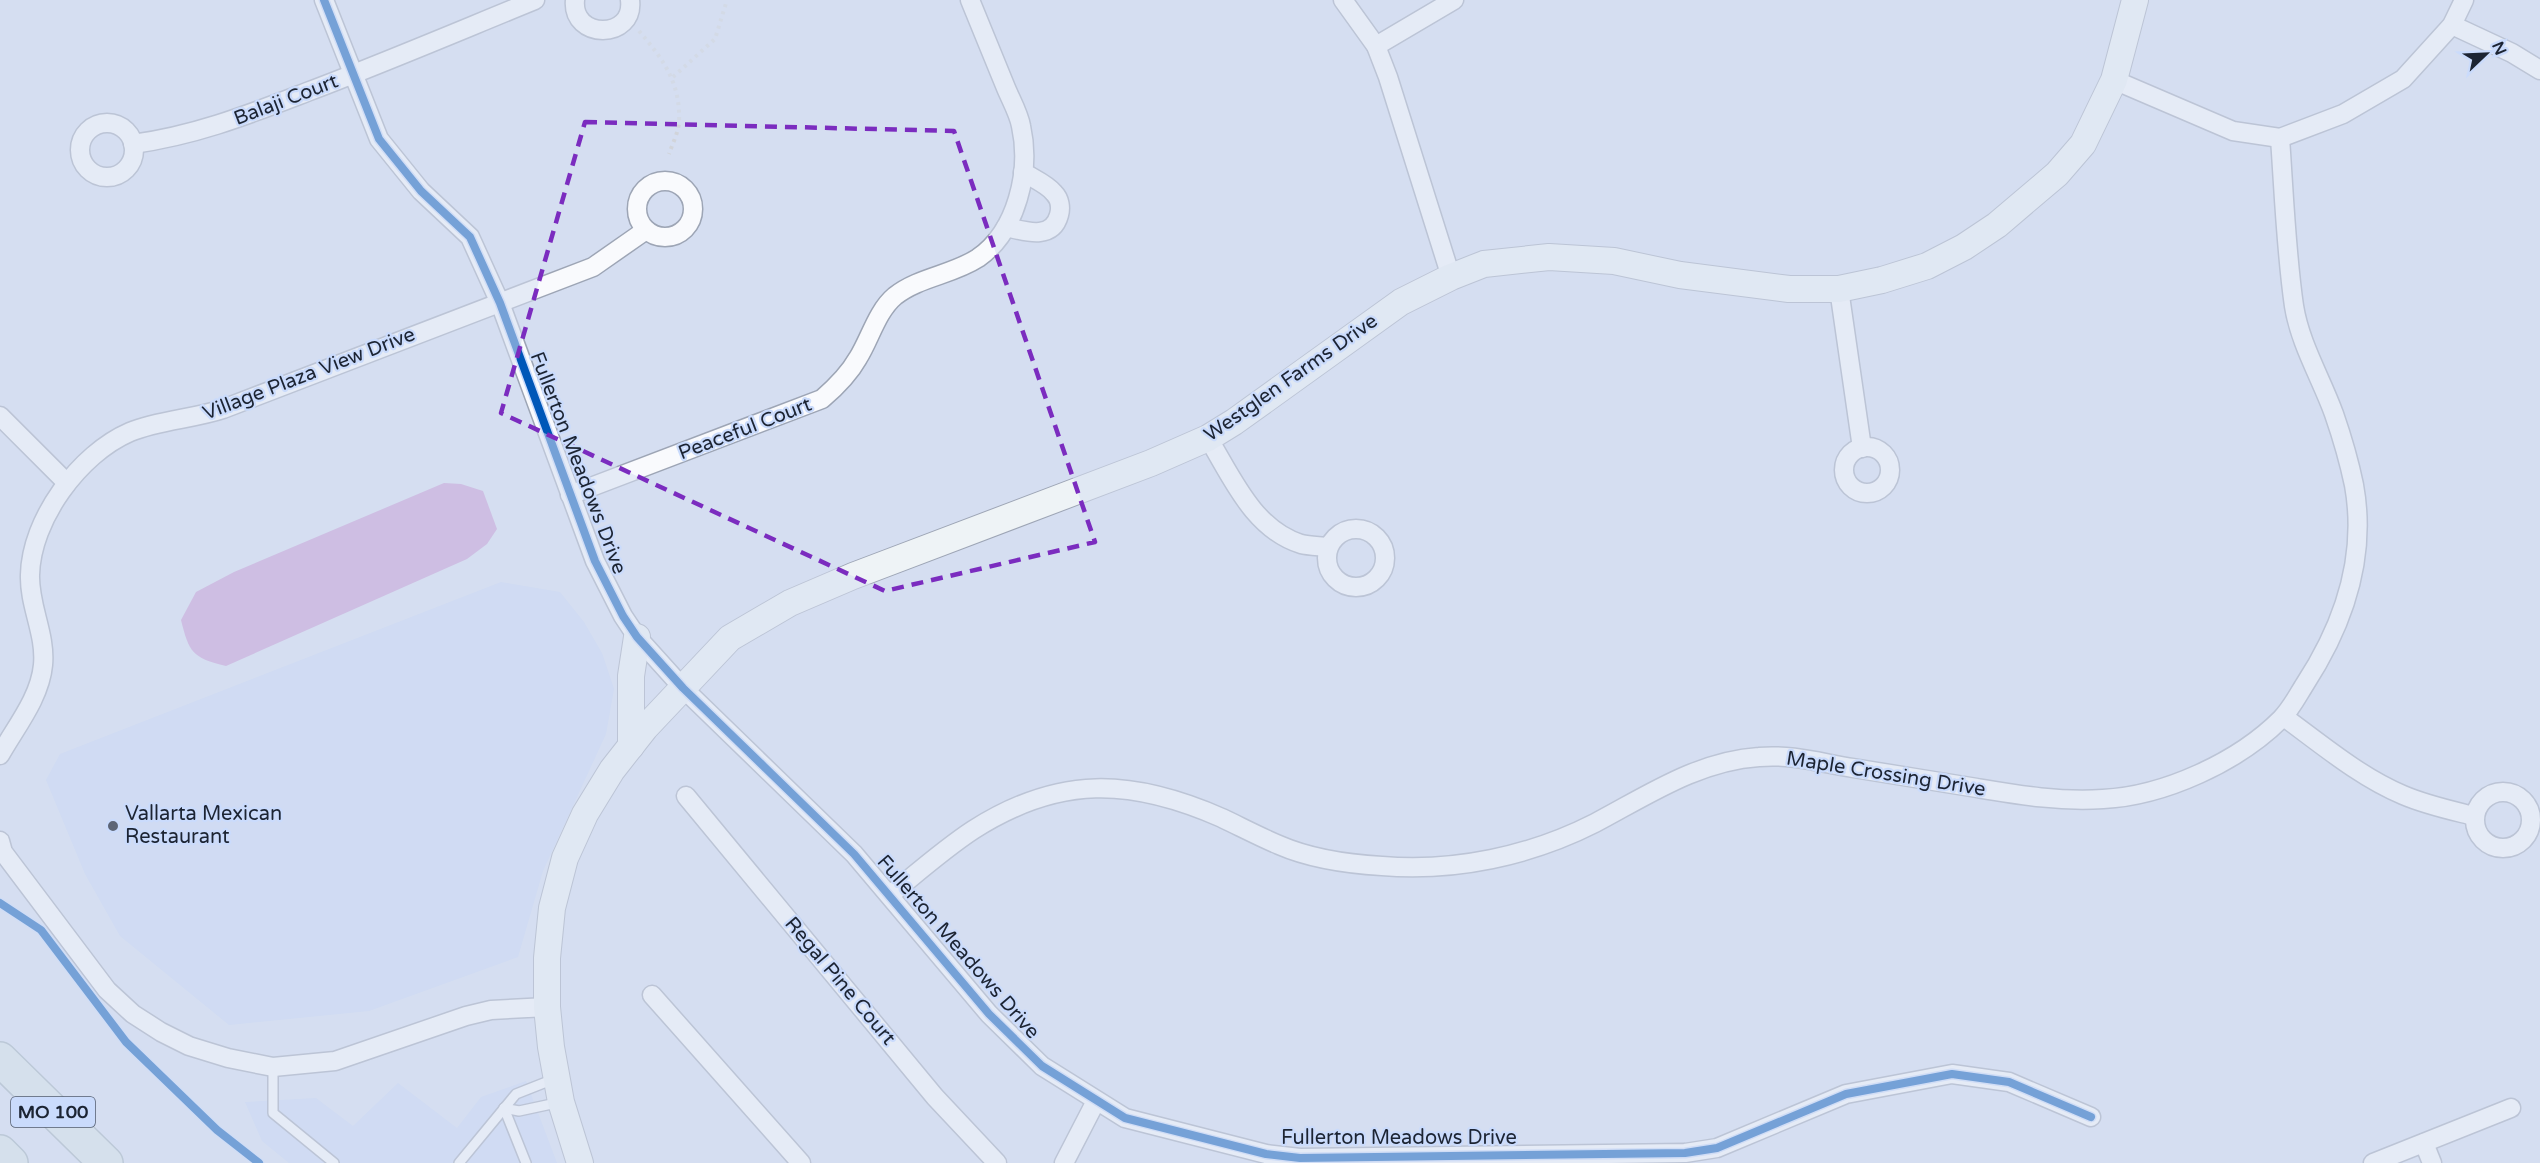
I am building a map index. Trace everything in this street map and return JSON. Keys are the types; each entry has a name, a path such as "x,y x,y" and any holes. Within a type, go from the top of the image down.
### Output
{"highway":[{"name":"MO 100","path":"0,1059 106,1163"},
{"name":"MO 100","path":"0,1152 11,1163"}],"street":[{"name":"Fullerton Meadows Drive","path":"324,0 352,75 380,139 421,191 470,237 500,303 594,561 623,616 637,637 683,688 845,846 890,895 989,1014 1042,1066 1096,1101 1125,1118 1266,1154 1300,1158 1685,1153 1717,1148 1846,1094 1952,1074 2009,1082 2091,1117"},
{"name":"Balaji Court","path":"133,144 173,138 214,127 352,75 535,0"},
{"path":"575,0 576,14 582,23 592,30 603,32 613,30 622,24 629,15 630,0"},
{"name":"Peaceful Court","path":"570,495 822,399 841,382 857,360 882,312 895,297 912,286 962,267 979,257 996,242 1017,200 1023,172 1021,125 970,0"},
{"path":"1343,0 1376,46 1389,76 1451,277"},
{"path":"1376,46 1454,0"},
{"name":"Westglen Farms Drive","path":"580,1163 559,1090 547,1007 547,958 552,908 565,858 585,814 612,770 631,746 730,638 790,603 853,576 1151,463 1208,438 1234,422 1401,302 1451,277 1484,264 1549,257 1614,261 1680,275 1789,289 1839,290 1927,266 1964,247 1997,225 2057,174 2083,144 2115,80 2135,0"},
{"path":"2115,80 2233,131 2280,138 2343,114 2403,79 2452,25 2464,0"},
{"path":"2452,25 2512,53 2540,70"},
{"name":"Maple Crossing Drive","path":"890,895 969,833 1001,813 1041,796 1082,787 1132,791 1177,800 1283,847 1330,861 1418,869 1455,866 1530,850 1589,826 1669,783 1721,761 1762,756 1799,756 1846,767 2043,798 2102,799 2137,795 2222,764 2284,717 2322,658 2340,620 2350,589 2356,557 2355,492 2350,466 2334,414 2309,357 2294,306 2280,138"},
{"path":"1006,226 1035,233 1044,232 1057,222 1060,214 1060,205 1054,192 1023,172"},
{"name":"Village Plaza View Drive","path":"0,755 31,702 43,665 42,637 32,603 30,574 43,519 67,483 81,467 129,432 179,419 198,417 223,409 593,267 646,230"},
{"path":"1839,290 1862,448"},
{"path":"0,416 67,483"},
{"path":"1208,438 1254,512 1265,524 1301,544 1328,547"},
{"path":"631,746 631,676 637,637"},
{"path":"2284,717 2361,773 2402,795 2474,816"},
{"name":"Regal Pine Court","path":"686,796 935,1097 997,1163"},
{"path":"0,841 3,852 107,990 133,1014 162,1032 189,1046 228,1058 273,1067 334,1061 466,1016 491,1010 547,1007"},
{"path":"652,995 801,1163"},
{"path":"1064,1163 1096,1101"},
{"path":"2373,1163 2511,1108"},
{"path":"2424,1143 2432,1163"}],"lane":[{"path":"273,1067 273,1113 334,1163"},
{"path":"504,1108 519,1111 559,1090"},
{"path":"459,1163 516,1094 559,1090"},
{"path":"504,1108 526,1163"}],"path":[{"path":"673,77 715,39 727,0"},
{"path":"639,31 659,54 673,77 679,124 669,154"}],"highlighted area":[{"path":"585,122 954,131 1095,542 885,591 501,413"}],"shaded area":[{"path":"444,483 461,484 483,491 497,529 487,544 467,559 226,666 206,660 190,647 181,620 196,592 234,572"},
{"path":"501,582 560,592 584,622 602,653 614,689 606,734 543,871 518,957 369,1011 229,1025 120,936 85,874 46,780 60,754"},
{"path":"526,1081 557,1163 289,1163 262,1141 245,1102 316,1098 353,1126 398,1083 457,1128 481,1097"}],"cycle path":[{"path":"324,0 379,139 421,191 470,237 500,303 595,561 623,616 637,637 683,688 854,854 989,1014 1042,1066 1125,1118 1266,1154 1300,1158 1685,1153 1717,1148 1846,1094 1952,1074 2009,1082 2091,1117"},
{"path":"0,903 41,930 126,1042 217,1130 259,1163"}],"place":[{"name":"Vallarta Mexican Restaurant","path":"113,826"}]}
